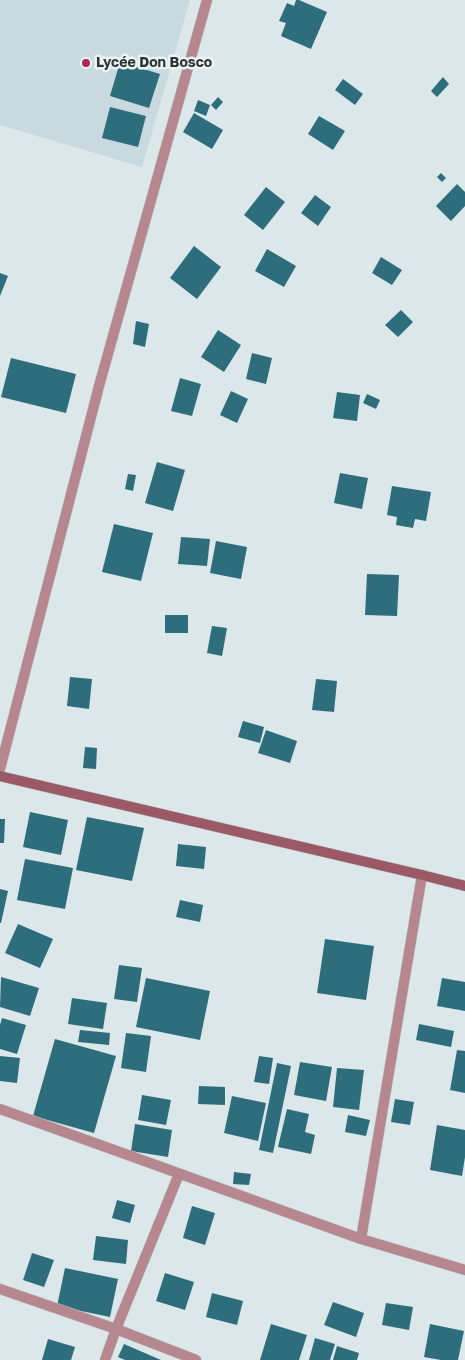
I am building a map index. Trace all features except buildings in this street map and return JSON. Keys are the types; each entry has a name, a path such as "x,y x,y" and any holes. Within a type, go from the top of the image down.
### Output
{"street":[{"path":"0,769 99,386 207,0"},
{"path":"0,776 465,886"},
{"path":"361,1239 422,875"},
{"path":"0,1109 361,1239 465,1270"},
{"path":"105,1360 178,1174"},
{"path":"0,1290 116,1329 196,1360"}],"shaded area":[{"name":"Lycée Don Bosco","path":"0,0 190,0 142,167 0,125"}],"place":[{"name":"Lycée Don Bosco","path":"86,63"}]}
